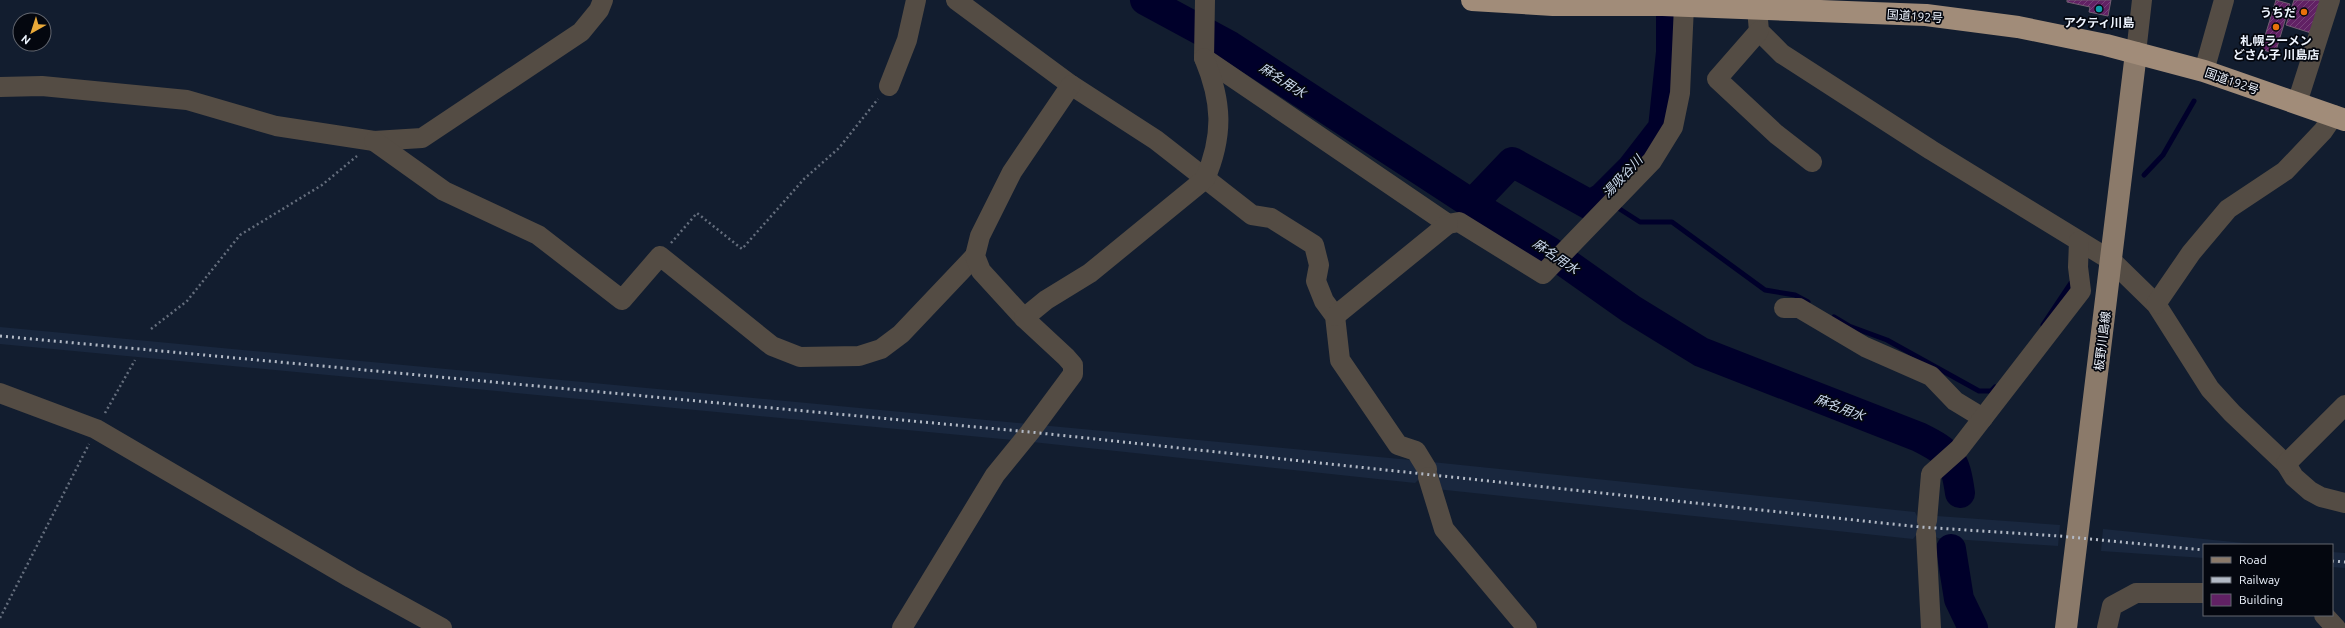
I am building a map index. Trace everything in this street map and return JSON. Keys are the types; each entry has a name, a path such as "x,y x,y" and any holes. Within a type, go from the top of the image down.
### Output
{"highway":[{"name":"国道192号","path":"1472,0 1747,6 1926,15 2018,27 2136,53 2204,71 2340,117"}],"main road":[{"name":"板野川島線","path":"2066,628 2112,261 2136,53"}],"street":[{"path":"0,87 42,86 186,100 276,126 374,141 422,138 581,32 599,10 603,0"},
{"path":"889,86 907,40 916,0"},
{"path":"956,0 1071,85 1156,140 1252,215 1271,218 1314,244 1319,265 1316,280 1324,301 1335,316 1340,360 1398,444 1416,451 1428,473 1444,530 1527,628"},
{"path":"2136,53 2142,0"},
{"path":"2204,71 2224,0"},
{"path":"2297,103 2330,0"},
{"path":"1335,316 1448,224 1459,222 1543,274 1547,268 1652,161 1674,127 1680,93 1676,5"},
{"path":"1747,6 1758,31 1782,54 1931,150 2112,261 2156,304 2210,389 2232,413 2286,464 2294,477 2310,491 2321,497 2345,503"},
{"path":"1024,318 1046,300 1090,273 1205,179 1214,158 1219,111 1215,84 1204,53 1205,8"},
{"path":"1758,31 1717,79 1776,134 1812,162"},
{"path":"1204,53 1448,224"},
{"path":"374,141 444,191 538,235 622,300 660,256 772,346 800,357 859,356 881,349 901,334 974,256 980,236 1012,172 1071,85"},
{"path":"2156,304 2191,252 2228,209 2285,171 2323,131 2340,117"},
{"path":"1931,628 1927,527 1931,474 1958,449 2081,291 2078,267 2080,241"},
{"path":"902,628 995,474 1030,432 1073,374 1073,365 1024,318 980,271 974,256"},
{"path":"1784,308 1799,308 1865,346 1931,376 1955,401 1983,418"},
{"path":"0,393 96,429 351,578 442,628"},
{"path":"2286,464 2345,405"},
{"path":"2107,628 2112,606 2136,592 2203,593"},
{"path":"2325,616 2336,628"}],"path":[{"path":"660,256 697,213 742,249 804,178 839,148 889,86"},
{"path":"151,329 187,301 240,235 322,185 374,141"},
{"path":"0,618 96,429 135,360"}],"shaded area":[{"path":"0,327 1432,462 1915,512 1919,520 1937,516 2060,525 2058,546 1938,538 1933,535 1918,533 1913,539 1436,489 1421,477 1415,483 1023,441 0,344"},
{"path":"2103,529 2254,544 2203,544 2203,558 2101,551"},
{"path":"2333,552 2345,553 2345,568 2333,567"}],"building":[{"name":"アクティ川島","path":"2067,0 2111,0 2108,16 2089,12 2090,7 2067,2"},
{"name":"札幌ラーメン どさん子 川島店","path":"2276,0 2290,4 2275,54 2261,49"},
{"name":"うちだ","path":"2294,0 2321,0 2311,33 2286,25"}],"waterway":[{"name":"麻名用水","path":"1145,0 1230,46 1472,204 1549,251 1631,309 1701,352 1919,437 1930,443 1950,458 1956,472 1960,493"},
{"name":"湯吸谷川","path":"1472,204 1512,162 1590,205 1602,198 1632,168 1663,128 1671,52 1671,0"},
{"path":"2144,175 2163,155 2194,101"},
{"path":"1615,206 1640,222 1672,222 1765,290 1795,295 1808,302"},
{"path":"2043,325 2071,283"},
{"path":"1834,317 1849,326 1887,340 1979,391 1991,391 1995,387"},
{"name":"麻名用水","path":"1951,549 1959,599 1973,628"}],"railway":[{"path":"0,336 1030,432 1920,527 2059,536 2203,550"},
{"path":"2333,561 2345,562"}],"place":[{"name":"アクティ川島","path":"2099,9"},
{"name":"うちだ","path":"2304,12"},
{"name":"札幌ラーメン どさん子 川島店","path":"2276,27"}]}
